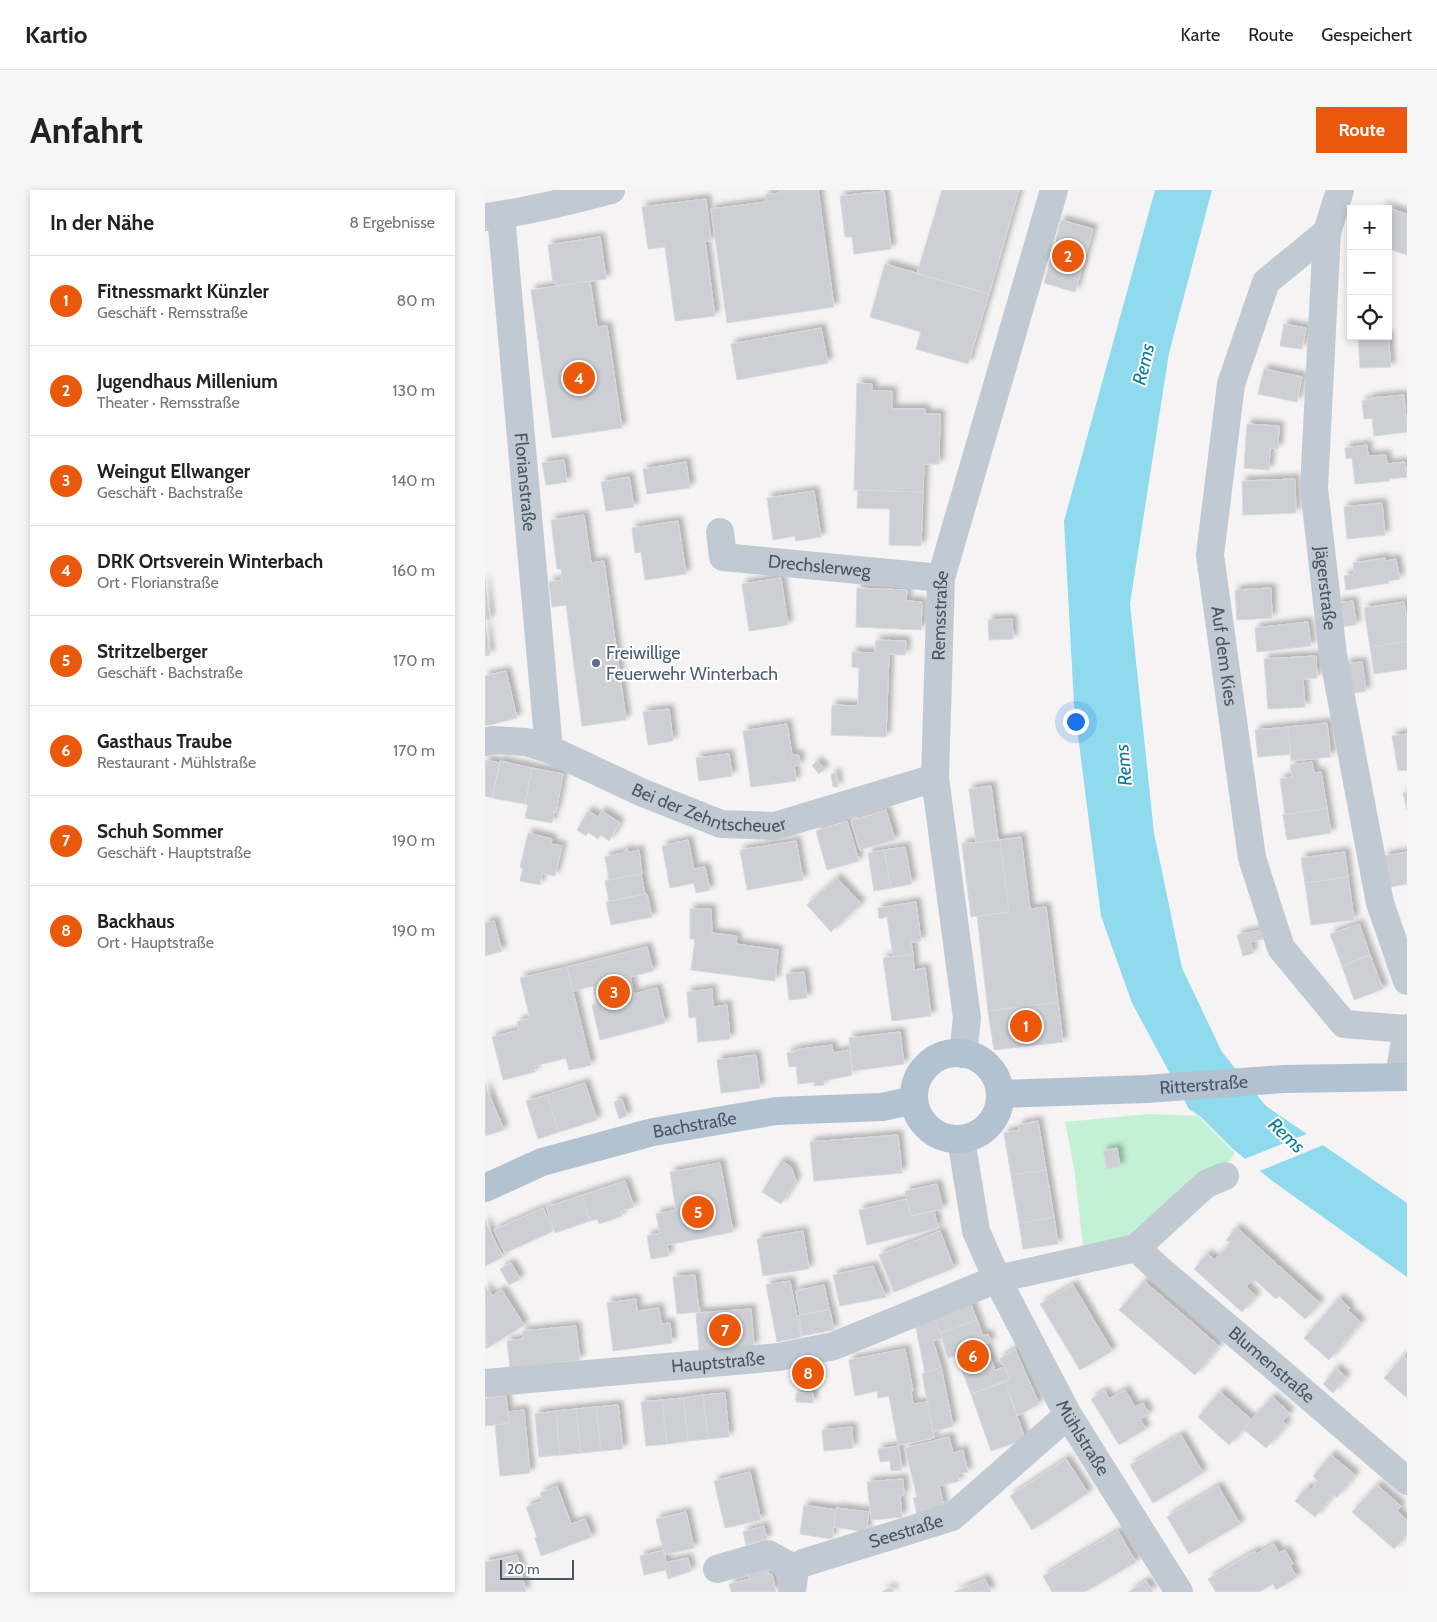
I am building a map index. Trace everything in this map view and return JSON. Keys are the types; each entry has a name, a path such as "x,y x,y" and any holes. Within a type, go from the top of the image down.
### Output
{"main road":[{"path":"950,1054 963,1054 977,1058 989,1067 996,1080 1000,1094 998,1107 993,1119 985,1129 974,1136 961,1139 947,1138 935,1133 925,1125 917,1114 914,1100 915,1087 919,1075 927,1065 938,1057 950,1054"},
{"name":"Ritterstraße","path":"1000,1094 1146,1089 1284,1079 1403,1077"},
{"name":"Bachstraße","path":"485,1188 543,1162 653,1132 776,1111 882,1107 914,1100"}],"street":[{"path":"493,216 611,190"},
{"name":"Remsstraße","path":"963,1054 967,1018 935,778 941,578 1054,190"},
{"name":"Jägerstraße","path":"1340,190 1327,232 1314,488 1338,684 1381,903 1407,981"},
{"name":"Florianstraße","path":"493,216 549,749"},
{"name":"Auf dem Kies","path":"1327,232 1266,282 1231,384 1210,555 1252,858 1281,948 1344,1024 1407,1028"},
{"name":"Drechslerweg","path":"720,532 723,558 941,578"},
{"name":"Bei der Zehntscheuer","path":"485,742 491,740 526,742 549,749 643,793 721,824 775,826 935,778"},
{"path":"1403,1077 1407,1028"},
{"path":"961,1139 976,1231 997,1279"},
{"path":"1135,1248 1206,1184 1225,1176"},
{"name":"Hauptstraße","path":"485,1383 797,1354 835,1346 997,1279 1135,1248"},
{"name":"Blumenstraße","path":"1135,1248 1407,1481"},
{"name":"Mühlstraße","path":"997,1279 1068,1415 1179,1592"},
{"name":"Seestraße","path":"793,1580 803,1563 952,1517 1068,1415"},
{"path":"717,1569 768,1554 793,1580"}],"green space":[{"path":"1149,1114 1198,1116 1235,1153 1230,1161 1193,1177 1125,1242 1083,1247 1074,1167 1065,1122"}],"water":[{"name":"Rems","path":"1155,190 1212,190 1169,353 1130,604 1154,833 1182,968 1222,1052 1266,1106 1407,1203 1407,1277 1271,1180 1233,1149 1201,1117 1189,1109 1132,1003 1101,916 1074,704 1064,521"}],"pier":[{"path":"1309,1133 1326,1144 1257,1172 1242,1160"}],"building":[{"path":"780,190 818,190 834,307 727,323 711,209 766,202 765,195 780,193"},
{"path":"942,190 1019,190 989,294 917,274"},
{"path":"884,191 891,249 854,254 852,237 845,237 840,196"},
{"path":"706,199 711,241 705,241 715,316 675,321 665,247 648,249 642,207"},
{"path":"1392,209 1407,214 1407,255 1392,250"},
{"path":"1061,220 1093,229 1075,292 1044,283"},
{"path":"600,237 606,279 557,286 556,283 553,283 548,245"},
{"path":"885,264 989,294 968,364 916,349 921,332 870,317"},
{"path":"590,281 597,327 607,326 622,428 552,438 531,290"},
{"path":"1284,324 1306,328 1302,349 1280,346"},
{"path":"821,328 828,363 737,380 731,344"},
{"path":"1358,340 1388,340 1391,367 1360,368"},
{"path":"1264,369 1302,377 1297,402 1258,394"},
{"path":"857,383 872,384 872,391 892,391 892,409 925,409 925,414 940,414 939,464 924,464 923,492 854,490"},
{"path":"1404,395 1407,432 1374,436 1372,418 1364,419 1362,401 1370,400 1370,398"},
{"path":"1247,424 1279,426 1278,449 1270,448 1269,470 1244,468"},
{"path":"1367,445 1368,456 1386,455 1387,464 1405,462 1407,477 1389,479 1389,481 1355,484 1352,458 1346,459 1345,448"},
{"path":"564,460 567,482 546,485 542,463"},
{"path":"686,462 690,488 647,494 643,469"},
{"path":"629,477 634,507 606,511 601,482"},
{"path":"1295,479 1296,513 1243,515 1242,481"},
{"path":"858,490 923,492 921,546 889,545 890,509 857,508"},
{"path":"814,491 821,537 796,541 795,536 773,540 767,498"},
{"path":"1382,503 1385,535 1347,539 1344,507"},
{"name":"Freiwillige Feuerwehr Winterbach","path":"584,515 591,563 604,561 626,720 582,726 566,605 552,607 549,582 562,580 561,569 557,569 551,520"},
{"path":"678,521 686,574 645,580 641,552 635,553 632,528"},
{"path":"1385,558 1386,561 1396,559 1400,579 1388,581 1389,583 1346,590 1344,576 1354,574 1353,563"},
{"path":"781,578 788,625 749,631 742,584"},
{"path":"485,579 490,619 485,620"},
{"path":"857,588 907,590 906,601 922,602 921,630 856,627"},
{"path":"1271,588 1272,618 1237,620 1235,590"},
{"path":"1353,601 1356,625 1339,627 1336,603"},
{"path":"1404,602 1407,641 1370,647 1364,608"},
{"path":"1012,619 1013,639 989,640 988,620"},
{"path":"485,620 490,655 485,656"},
{"path":"1308,622 1311,646 1257,652 1255,628"},
{"path":"876,640 906,641 905,655 889,654 886,737 831,735 832,705 858,706 859,668 852,667 852,652 875,653"},
{"path":"1407,641 1407,669 1374,674 1370,647"},
{"path":"1316,656 1317,678 1303,679 1305,707 1268,709 1264,659"},
{"path":"1362,662 1366,691 1349,694 1345,664"},
{"path":"506,671 517,718 485,726 485,676"},
{"path":"669,709 673,741 648,745 643,712"},
{"path":"1327,723 1331,757 1291,761 1288,727"},
{"path":"787,724 792,755 799,755 800,765 794,766 796,781 751,787 743,731"},
{"path":"1288,727 1291,754 1258,757 1255,730"},
{"path":"1407,734 1407,770 1398,771 1392,736"},
{"path":"729,754 732,776 699,781 696,758"},
{"path":"485,760 500,763 492,798 485,796"},
{"path":"500,761 532,768 525,804 492,798"},
{"path":"817,761 825,769 819,774 812,766"},
{"path":"1312,762 1314,773 1321,772 1327,808 1285,815 1280,779 1292,777 1290,765"},
{"path":"532,768 563,774 552,823 525,818 528,805 525,804"},
{"path":"836,773 838,787 833,787 831,774"},
{"path":"991,786 998,840 976,843 969,789"},
{"path":"1407,792 1407,810 1403,793"},
{"path":"1327,808 1331,833 1287,840 1283,815"},
{"path":"886,810 895,840 860,850 851,821"},
{"path":"588,811 598,817 602,811 620,823 609,841 601,835 598,839 588,832 586,836 577,830"},
{"path":"847,821 859,861 827,870 816,831"},
{"path":"528,833 552,839 551,844 562,846 555,876 542,873 540,885 520,881 523,868 520,868"},
{"path":"1021,837 1030,909 1046,907 1058,1002 988,1011 977,916 1009,912 1000,840"},
{"path":"688,840 694,869 705,867 710,890 696,893 694,883 670,888 662,846"},
{"path":"1000,840 1009,912 971,917 962,844"},
{"path":"796,841 803,880 747,890 740,850"},
{"path":"905,847 912,884 891,888 884,850"},
{"path":"626,849 630,852 639,850 642,874 609,880 605,857 622,853"},
{"path":"884,850 891,888 874,891 868,853"},
{"path":"1345,852 1348,877 1305,883 1301,858"},
{"path":"1407,852 1407,884 1389,887 1384,856"},
{"path":"641,874 645,894 609,901 605,881"},
{"path":"1348,877 1354,920 1311,925 1305,883"},
{"path":"837,878 861,904 831,932 807,905"},
{"path":"647,894 652,917 611,925 606,902"},
{"path":"916,902 921,941 911,942 913,954 893,957 887,917 879,919 878,908"},
{"path":"690,909 711,909 712,933 737,936 736,944 778,950 775,981 691,970 695,939 690,939"},
{"path":"494,921 502,951 485,956 485,923"},
{"path":"1359,924 1370,955 1342,966 1330,934"},
{"path":"1261,930 1263,939 1250,942 1253,953 1243,956 1237,935"},
{"path":"647,947 653,971 630,977 634,994 657,988 665,1023 600,1040 592,1005 597,1003 593,986 573,991 567,967"},
{"path":"913,954 914,970 925,968 931,1016 892,1021 883,958"},
{"path":"1370,955 1383,989 1354,1000 1342,966"},
{"path":"567,967 591,1065 569,1070 566,1058 534,1066 535,1072 503,1080 492,1037 519,1030 517,1022 530,1018 520,978"},
{"path":"804,972 807,998 789,1000 786,974"},
{"path":"712,989 713,1007 727,1005 730,1039 698,1042 696,1017 689,1018 687,992"},
{"path":"1058,1002 1063,1042 994,1050 988,1011"},
{"path":"900,1032 904,1064 853,1071 849,1038"},
{"path":"832,1045 833,1053 849,1050 852,1075 824,1081 824,1085 814,1086 814,1082 798,1084 796,1066 789,1067 787,1053 794,1052 794,1050"},
{"path":"756,1055 760,1088 721,1093 717,1060"},
{"path":"585,1083 597,1120 559,1132 547,1095"},
{"path":"485,1085 504,1130 485,1136"},
{"path":"547,1095 559,1132 538,1139 526,1101"},
{"path":"622,1099 627,1116 619,1119 614,1102"},
{"path":"1038,1121 1046,1170 1011,1175 1004,1133 1019,1130 1018,1125"},
{"path":"898,1135 902,1173 814,1181 810,1142"},
{"path":"1117,1148 1120,1166 1107,1169 1103,1151"},
{"path":"781,1161 791,1167 796,1181 781,1204 762,1192"},
{"path":"720,1163 733,1232 667,1245 669,1256 651,1259 647,1236 660,1233 656,1214 676,1210 670,1172"},
{"path":"1046,1170 1054,1217 1019,1223 1011,1175"},
{"path":"625,1181 634,1207 620,1211 622,1216 599,1224 597,1219 590,1221 582,1195"},
{"path":"937,1184 943,1209 911,1216 905,1191"},
{"path":"582,1195 590,1221 555,1233 546,1207"},
{"path":"907,1199 911,1216 934,1211 938,1228 867,1245 859,1210"},
{"path":"543,1208 553,1231 505,1253 494,1230"},
{"path":"1054,1217 1058,1244 1023,1249 1019,1223"},
{"path":"485,1221 503,1257 485,1266"},
{"path":"1237,1228 1320,1303 1305,1319 1279,1296 1276,1299 1254,1279 1246,1287 1256,1296 1242,1312 1194,1269 1207,1254 1215,1260 1230,1243 1226,1240"},
{"path":"803,1231 809,1269 763,1276 757,1239"},
{"path":"940,1231 954,1268 894,1292 879,1255"},
{"path":"511,1263 520,1279 509,1285 500,1269"},
{"path":"873,1266 886,1297 840,1306 833,1275"},
{"path":"695,1275 699,1312 677,1314 673,1277"},
{"path":"790,1281 801,1337 777,1342 766,1285"},
{"path":"1144,1281 1219,1346 1195,1375 1119,1310"},
{"path":"824,1285 829,1309 800,1315 796,1291"},
{"path":"1073,1285 1112,1351 1080,1370 1040,1304"},
{"path":"485,1286 492,1296 502,1290 524,1325 486,1349"},
{"path":"1339,1298 1350,1308 1347,1310 1361,1322 1329,1360 1304,1338"},
{"path":"636,1299 637,1311 659,1308 661,1324 670,1323 672,1343 613,1351 607,1303"},
{"path":"969,1300 977,1320 940,1333 933,1313"},
{"path":"751,1309 754,1347 699,1350 696,1313"},
{"path":"830,1310 834,1330 802,1336 799,1315"},
{"path":"933,1313 942,1338 933,1341 941,1367 925,1373 916,1328 921,1317"},
{"path":"977,1320 983,1336 988,1334 991,1342 985,1344 995,1370 1005,1367 1010,1379 971,1394 956,1355 948,1358 940,1333"},
{"path":"576,1326 580,1360 510,1368 507,1341 523,1339 522,1331"},
{"path":"905,1349 913,1391 911,1391 913,1404 927,1402 934,1438 898,1445 889,1396 878,1398 877,1391 855,1396 849,1360"},
{"path":"1015,1349 1039,1404 1017,1416 1005,1382 1010,1379 999,1359"},
{"path":"1403,1356 1407,1359 1407,1398 1384,1378"},
{"path":"817,1365 820,1378 798,1382 796,1369"},
{"path":"941,1367 953,1426 933,1432 922,1374"},
{"path":"1336,1368 1346,1377 1333,1393 1323,1384"},
{"path":"1005,1382 1025,1439 991,1451 971,1394"},
{"path":"1125,1390 1135,1407 1143,1403 1149,1414 1140,1419 1146,1429 1119,1445 1091,1399 1105,1391 1109,1399"},
{"path":"1220,1392 1252,1420 1229,1445 1198,1417"},
{"path":"725,1393 729,1437 708,1439 703,1395"},
{"path":"796,1393 813,1393 813,1403 796,1402"},
{"path":"703,1395 708,1439 688,1441 683,1398"},
{"path":"506,1396 509,1423 485,1426 485,1398"},
{"path":"1272,1397 1290,1413 1283,1421 1287,1425 1266,1448 1243,1429"},
{"path":"683,1398 688,1441 667,1444 662,1400"},
{"path":"662,1400 667,1444 646,1446 641,1402"},
{"path":"618,1405 623,1449 601,1451 596,1407"},
{"path":"596,1407 601,1451 581,1453 576,1409"},
{"path":"576,1409 581,1453 560,1455 556,1411"},
{"path":"524,1410 530,1473 500,1476 495,1425 509,1423 508,1412"},
{"path":"556,1411 560,1455 539,1457 535,1414"},
{"path":"852,1427 853,1448 824,1451 822,1430"},
{"path":"1181,1435 1203,1473 1153,1503 1130,1465"},
{"path":"949,1437 953,1453 963,1450 968,1472 958,1474 959,1481 939,1486 944,1507 917,1514 913,1498 917,1497 905,1448"},
{"path":"899,1446 902,1470 891,1471 890,1461 880,1462 878,1449"},
{"path":"1331,1455 1355,1475 1337,1497 1333,1495 1315,1517 1295,1501 1307,1487 1311,1490 1318,1481 1313,1476"},
{"path":"1066,1459 1088,1493 1032,1530 1010,1496"},
{"path":"750,1472 761,1520 725,1528 714,1481"},
{"path":"903,1479 904,1495 900,1496 902,1517 871,1520 867,1482"},
{"path":"1377,1485 1401,1506 1397,1511 1407,1520 1407,1535 1394,1549 1352,1512"},
{"path":"557,1486 571,1524 585,1519 592,1537 541,1556 535,1538 537,1537 526,1507 543,1501 540,1493"},
{"path":"1218,1486 1240,1524 1189,1554 1167,1517"},
{"path":"804,1505 836,1510 832,1539 800,1534"},
{"path":"836,1508 869,1512 866,1532 834,1527"},
{"path":"686,1512 694,1548 664,1555 656,1519"},
{"path":"764,1526 767,1539 746,1545 743,1532"},
{"path":"1118,1531 1136,1562 1085,1592 1052,1592 1043,1576"},
{"path":"1274,1544 1279,1553 1285,1550 1293,1564 1290,1566 1297,1577 1276,1590 1273,1584 1259,1592 1216,1592 1208,1579 1255,1551 1256,1554"},
{"path":"664,1550 666,1570 644,1575 640,1556"},
{"path":"517,1555 526,1592 485,1592 485,1562"},
{"path":"688,1558 691,1571 668,1579 664,1563"},
{"path":"766,1563 769,1574 772,1574 776,1592 731,1592 729,1584 750,1579 747,1567"},
{"path":"985,1579 991,1592 954,1592"},
{"path":"1146,1581 1153,1592 1128,1592"},
{"path":"891,1587 894,1592 882,1592"}],"place":[{"name":"Jugendhaus Millenium","path":"1068,256"},
{"name":"DRK Ortsverein Winterbach","path":"579,378"},
{"name":"Freiwillige Feuerwehr Winterbach","path":"596,663"},
{"name":"Weingut Ellwanger","path":"614,992"},
{"name":"Fitnessmarkt Künzler","path":"1026,1026"},
{"name":"Stritzelberger","path":"698,1212"},
{"name":"Schuh Sommer","path":"725,1330"},
{"name":"Gasthaus Traube","path":"973,1356"},
{"name":"Backhaus","path":"808,1373"}]}
